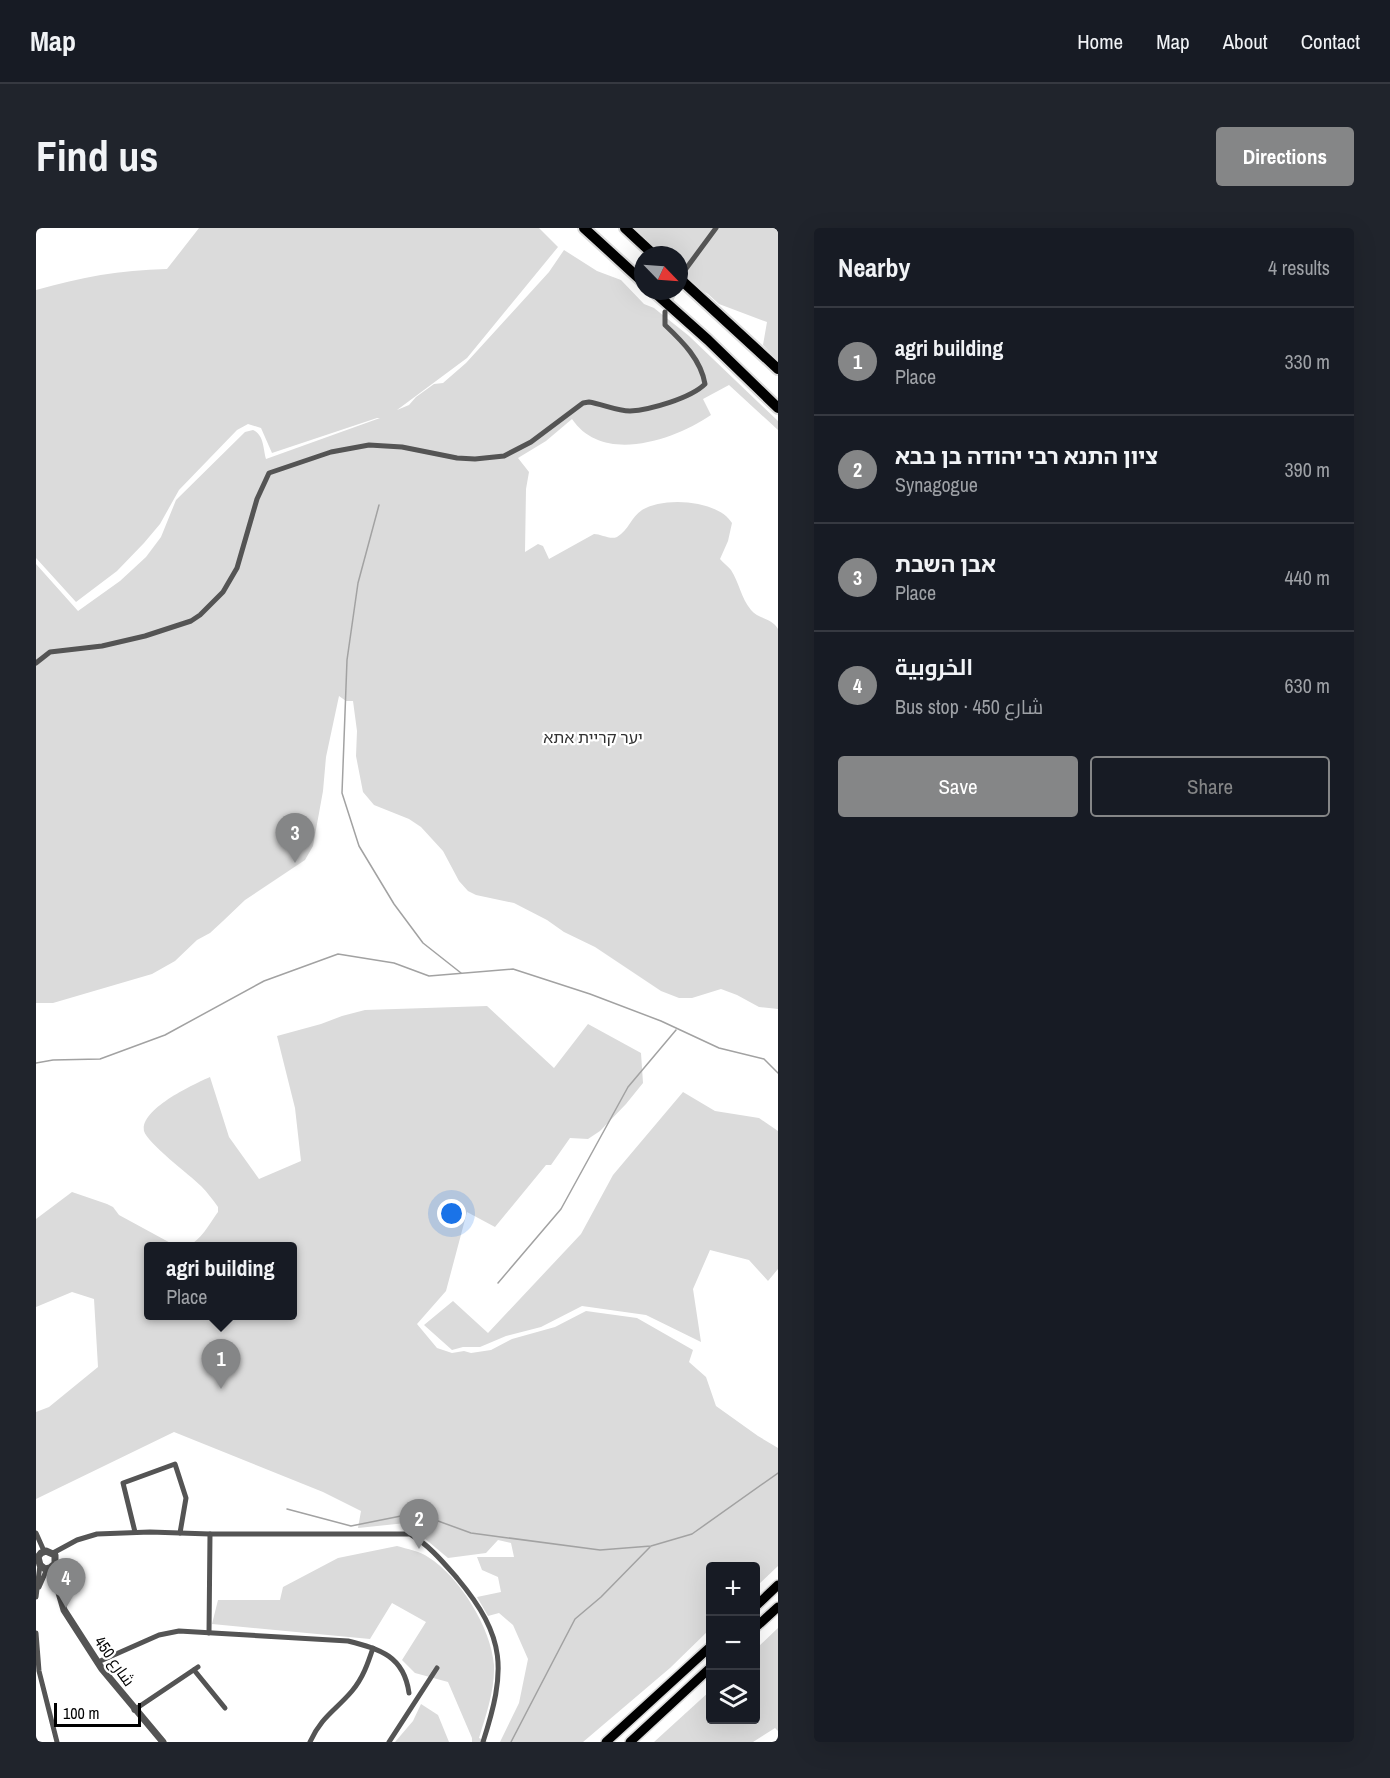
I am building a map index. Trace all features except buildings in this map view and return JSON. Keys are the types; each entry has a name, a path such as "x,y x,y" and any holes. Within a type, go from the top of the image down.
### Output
{"highway":[{"path":"584,228 634,274"},
{"path":"625,228 644,246"},
{"path":"688,280 778,369"},
{"path":"663,300 778,408"},
{"path":"760,1602 778,1585"},
{"path":"760,1623 778,1607"},
{"path":"606,1742 706,1652"},
{"path":"630,1742 709,1670"}],"street":[{"path":"688,266 717,228"},
{"path":"36,663 50,652 102,646 145,636 191,621 200,615 230,582 237,568 262,486 269,473 281,468 331,452 369,445 402,447 457,458 504,456 531,442 583,403 588,402 631,411 693,394 705,384 703,371 679,338 665,325 665,312"},
{"path":"135,1532 123,1484 176,1464 186,1498 180,1533"},
{"path":"44,1551 53,1553 77,1540 97,1534 135,1532 410,1534 431,1549 477,1602 487,1619 495,1642 499,1668 494,1708 483,1742"},
{"path":"36,1533 44,1551"},
{"path":"209,1633 210,1534"},
{"path":"36,1597 40,1565 38,1557 44,1551"},
{"path":"38,1589 47,1569 56,1563 53,1553"},
{"name":"شارع 450","path":"56,1563 56,1587"},
{"path":"40,1565 47,1569"},
{"name":"شارع 450","path":"47,1569 64,1610 98,1662 134,1710 162,1742"},
{"path":"38,1589 50,1581 56,1587"},
{"path":"98,1662 159,1635 179,1631 348,1641 373,1648 400,1666 407,1678 409,1693"},
{"path":"36,1633 38,1671 57,1742"},
{"path":"310,1742 317,1726 358,1683 373,1648"},
{"path":"134,1710 196,1668 225,1708"},
{"path":"388,1742 437,1668"}],"green space":[{"name":"יער קריית אתא","path":"199,228 539,228 558,247 467,358 397,410 409,405 434,384 443,383 466,363 549,272 564,250 597,271 621,280 634,294 634,300 640,300 654,308 689,336 778,421 778,430 729,385 703,399 711,415 678,433 639,444 620,445 602,441 585,433 572,419 546,441 518,458 529,472 526,489 525,552 538,544 543,546 549,559 594,534 617,537 642,510 663,503 703,505 725,515 732,523 728,541 720,559 731,570 751,610 778,629 778,1009 759,1007 721,989 692,998 679,998 661,991 595,947 514,903 476,895 468,891 459,881 443,851 421,827 409,819 374,805 363,792 356,756 357,731 353,701 346,701 339,696 326,757 323,791 313,846 305,860 245,900 210,933 197,940 175,961 152,974 53,1003 36,1003 36,564 78,611 120,581 146,557 161,537 176,500 245,432 253,430 257,432 266,459 380,418 272,453 261,428 248,424 237,430 179,490 160,524 144,543 117,571 76,602 36,558 36,290 101,275 167,269"},
{"path":"634,228 778,228 778,361 763,345 767,322 719,304 708,294 688,283 688,246 654,246"},
{"path":"487,1006 554,1068 588,1024 641,1053 643,1083 626,1104 600,1131 588,1139 570,1138 551,1165 546,1165 495,1227 467,1212 446,1291 417,1324 437,1348 452,1353 464,1351 471,1353 491,1350 512,1339 555,1327 586,1311 637,1318 693,1350 689,1362 706,1377 716,1406 778,1448 778,1566 760,1583 760,1562 706,1562 706,1633 670,1668 583,1742 500,1742 519,1703 528,1659 513,1625 499,1613 488,1616 477,1597 501,1592 498,1577 482,1570 477,1557 514,1557 511,1543 498,1540 486,1553 448,1558 406,1523 358,1528 361,1511 323,1492 174,1432 36,1499 36,1412 49,1407 98,1367 94,1299 72,1292 36,1307 36,1219 72,1192 113,1207 119,1215 169,1242 144,1242 144,1320 297,1320 297,1242 194,1242 218,1212 218,1207 201,1186 153,1143 144,1131 145,1123 150,1114 170,1098 210,1077 229,1137 259,1179 301,1161 295,1108 277,1036 365,1010"},
{"path":"683,1092 715,1111 759,1118 778,1131 778,1269 768,1281 749,1260 710,1250 693,1289 701,1342 646,1315 582,1306 541,1327 506,1336 480,1347 463,1347 452,1350 424,1325 453,1301 488,1333 581,1234 613,1175"},
{"path":"397,1546 421,1553 440,1566 462,1590 487,1635 492,1651 494,1674 492,1693 479,1738 488,1742 472,1742 448,1682 415,1673 402,1660 426,1622 392,1603 370,1639 212,1624 218,1600 280,1600 283,1587 338,1558"},
{"path":"778,1628 778,1731 775,1728 753,1742 654,1742 706,1695 706,1724 760,1724 760,1645"},
{"path":"421,1704 438,1715 449,1742 395,1742 413,1721"}],"waterway":[{"path":"379,505 358,583 347,660 342,793 359,846 394,904 423,943 461,973"},
{"path":"36,1063 53,1060 100,1059 165,1035 264,981 338,954 394,963 429,976 513,969 590,994 661,1021 719,1048 764,1059 778,1073"},
{"path":"498,1283 561,1209 628,1087 676,1030"},
{"path":"287,1509 351,1526 416,1513 471,1533 600,1550 651,1546 692,1534 778,1473"},
{"path":"511,1742 575,1619 601,1597 650,1547"}],"tunnel":[{"path":"668,306 671,300"}],"place":[{"name":"אבן השבת","path":"295,863"},
{"name":"agri building","path":"221,1389"},
{"name":"ציון התנא רבי יהודה בן בבא","path":"419,1549"},
{"name":"الخروبية","path":"66,1608"}]}
